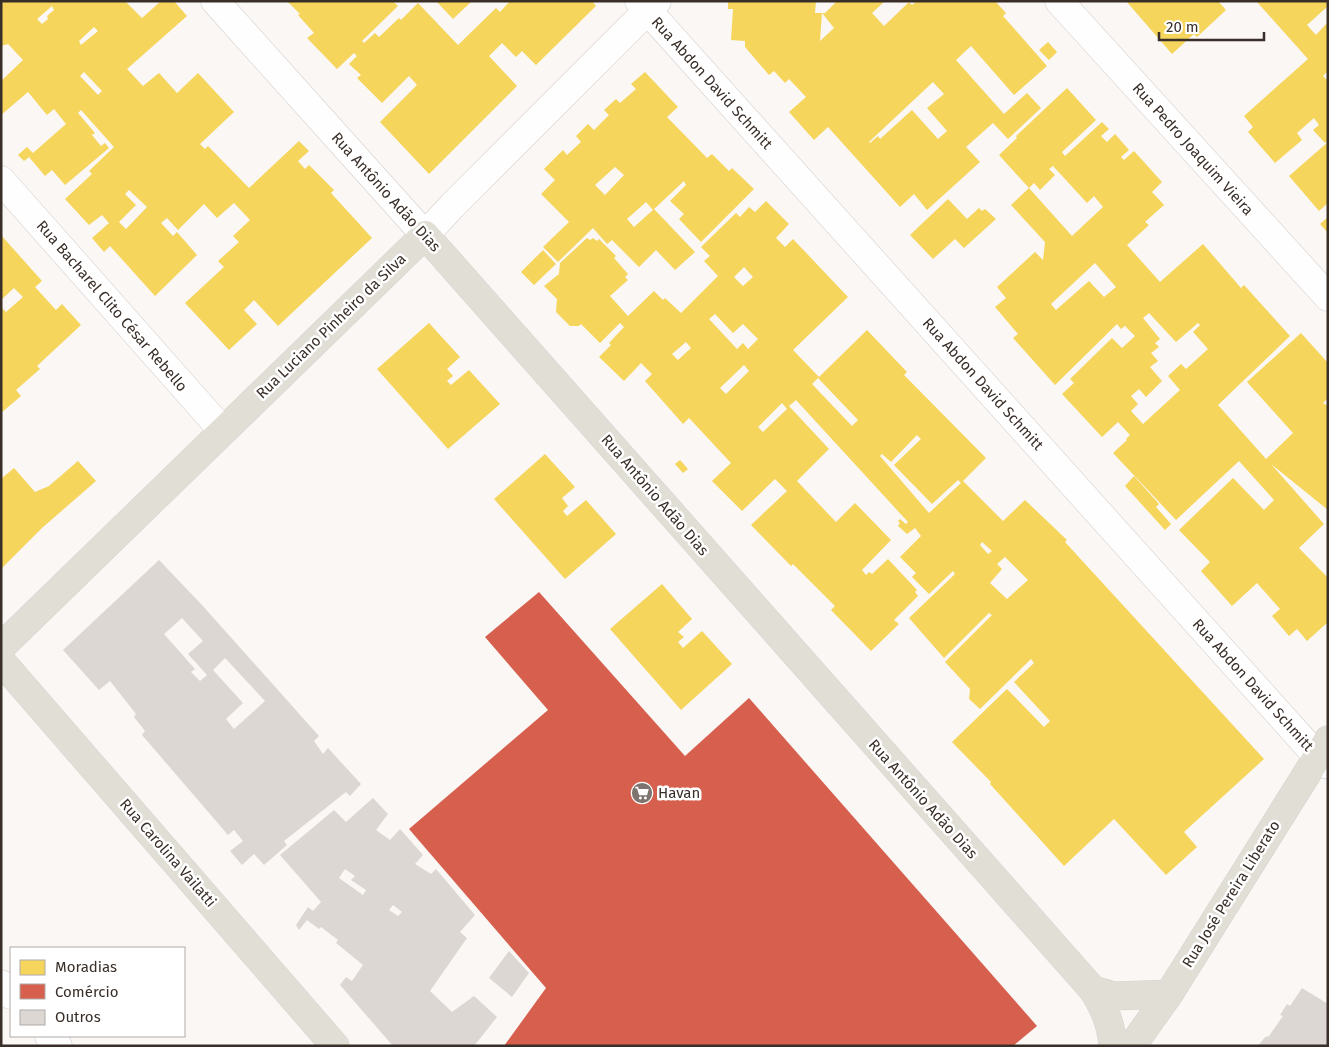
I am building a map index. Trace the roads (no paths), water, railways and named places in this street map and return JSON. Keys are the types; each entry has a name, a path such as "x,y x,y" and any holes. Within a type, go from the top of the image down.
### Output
{"main road":[{"name":"Rua Luciano Pinheiro da Silva","path":"1,647 425,235"},
{"name":"Rua Antônio Adão Dias","path":"425,235 1093,990 1105,1009 1112,1030 1129,1045"},
{"name":"Rua Carolina Vailatti","path":"1,660 335,1046"},
{"name":"Rua José Pereira Liberato","path":"1129,1045 1169,994 1324,754"},
{"path":"1093,990 1114,996 1169,994"}],"street":[{"name":"Rua Antônio Adão Dias","path":"215,1 425,235"},
{"name":"Rua Pedro Joaquim Vieira","path":"1059,1 1328,297"},
{"name":"Rua Luciano Pinheiro da Silva","path":"425,235 648,4"},
{"name":"Rua Abdon David Schmitt","path":"648,4 1324,754"},
{"name":"Rua Bacharel Clito César Rebello","path":"1,180 223,431"},
{"path":"1,984 10,994"},
{"path":"49,1037 58,1046"}],"place":[{"name":"Havan","path":"642,793"}]}
